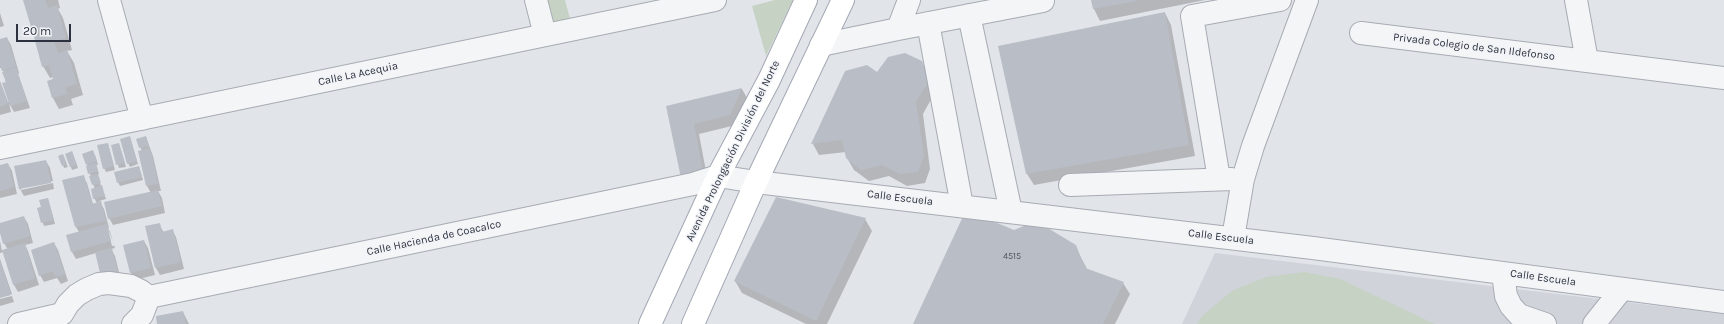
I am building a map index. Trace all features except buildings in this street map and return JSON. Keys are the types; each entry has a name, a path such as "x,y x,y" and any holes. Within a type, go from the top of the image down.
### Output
{"main road":[{"name":"Avenida Prolongación División del Norte","path":"650,324 718,176 769,80 806,0"},
{"path":"693,324 756,182 843,0"}],"street":[{"path":"109,0 142,119"},
{"path":"536,0 545,35"},
{"name":"Calle La Acequia","path":"0,148 715,0"},
{"path":"898,29 909,0"},
{"path":"821,46 1043,0"},
{"path":"1218,179 1192,16 1280,0"},
{"path":"1233,238 1243,179 1253,146 1307,0"},
{"path":"1576,0 1587,61"},
{"path":"969,15 1011,212"},
{"path":"928,23 962,206"},
{"name":"Privada Colegio de San Ildefonso","path":"1361,33 1724,78"},
{"name":"Calle Escuela","path":"718,176 756,182 1233,238 1724,302"},
{"name":"Calle Hacienda de Coacalco","path":"149,297 693,184 718,176"},
{"path":"1070,185 1243,179"},
{"path":"1502,273 1506,296 1511,306 1519,315 1545,324"},
{"path":"19,324 66,319 68,304 77,295 99,284 120,283 131,286 149,297 142,315 133,324"},
{"path":"1594,324 1622,289"}],"shaded area":[{"path":"1215,253 1724,314 1724,324 1182,324"}],"green space":[{"path":"547,0 565,0 570,19 552,23"},
{"path":"775,0 793,0 766,56 752,6"},
{"path":"1304,272 1340,279 1435,324 1197,324 1203,315 1232,291 1266,277"}]}
